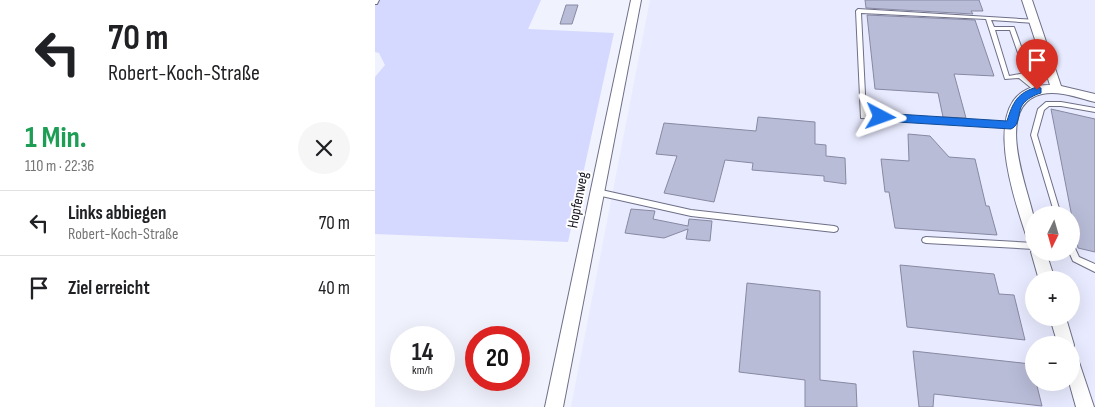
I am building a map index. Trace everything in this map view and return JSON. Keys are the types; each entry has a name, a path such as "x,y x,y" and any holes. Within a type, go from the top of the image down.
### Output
{"street":[{"name":"Hopfenweg","path":"554,407 636,0"},
{"path":"1027,0 1057,90"},
{"path":"1025,209 1013,171 1011,147 1011,126 1018,103 1037,90 1057,90 1095,98"},
{"path":"1080,391 1085,407"}],"lane":[{"path":"1011,126 863,116 858,11 1035,21"},
{"path":"988,18 1007,78 1028,74 1012,28 992,29"},
{"path":"1020,76 1037,90"},
{"path":"1056,206 1034,135 1041,109 1047,104 1061,104 1095,110"},
{"path":"597,192 691,213 834,229"},
{"path":"926,240 1025,246"},
{"path":"1080,261 1095,268"}],"shaded area":[{"path":"375,0 541,0 528,29 614,33 568,242 375,234 375,77 385,65 379,53 375,52"},
{"path":"650,0 1095,0 1095,407 571,407"}],"building":[{"path":"865,0 979,0 983,11 971,11 973,14 866,8"},
{"path":"566,5 578,5 572,24 560,24"},
{"path":"867,15 975,20 994,76 954,74 966,118 943,117 938,93 875,89"},
{"path":"1051,109 1095,119 1095,252 1080,248 1080,206 1070,206"},
{"path":"758,117 815,122 815,144 826,145 826,156 845,158 846,184 824,181 824,176 752,170 753,163 725,160 714,202 664,193 677,156 656,154 664,123 756,131"},
{"path":"908,134 930,136 949,157 975,159 986,206 989,206 997,235 895,228 889,192 885,192 881,159 909,161"},
{"path":"631,209 655,211 653,219 688,226 689,219 712,221 710,241 686,239 688,229 664,238 625,233"},
{"path":"900,265 994,274 999,294 1014,295 1025,340 907,327"},
{"path":"747,283 820,291 820,380 856,384 857,407 805,407 805,380 739,372"},
{"path":"913,351 1025,363 1025,391 1038,391 1042,406 934,394 933,407 919,407"}],"route":[{"path":"881,117 1011,126 1018,103 1022,98 1037,90"}]}
